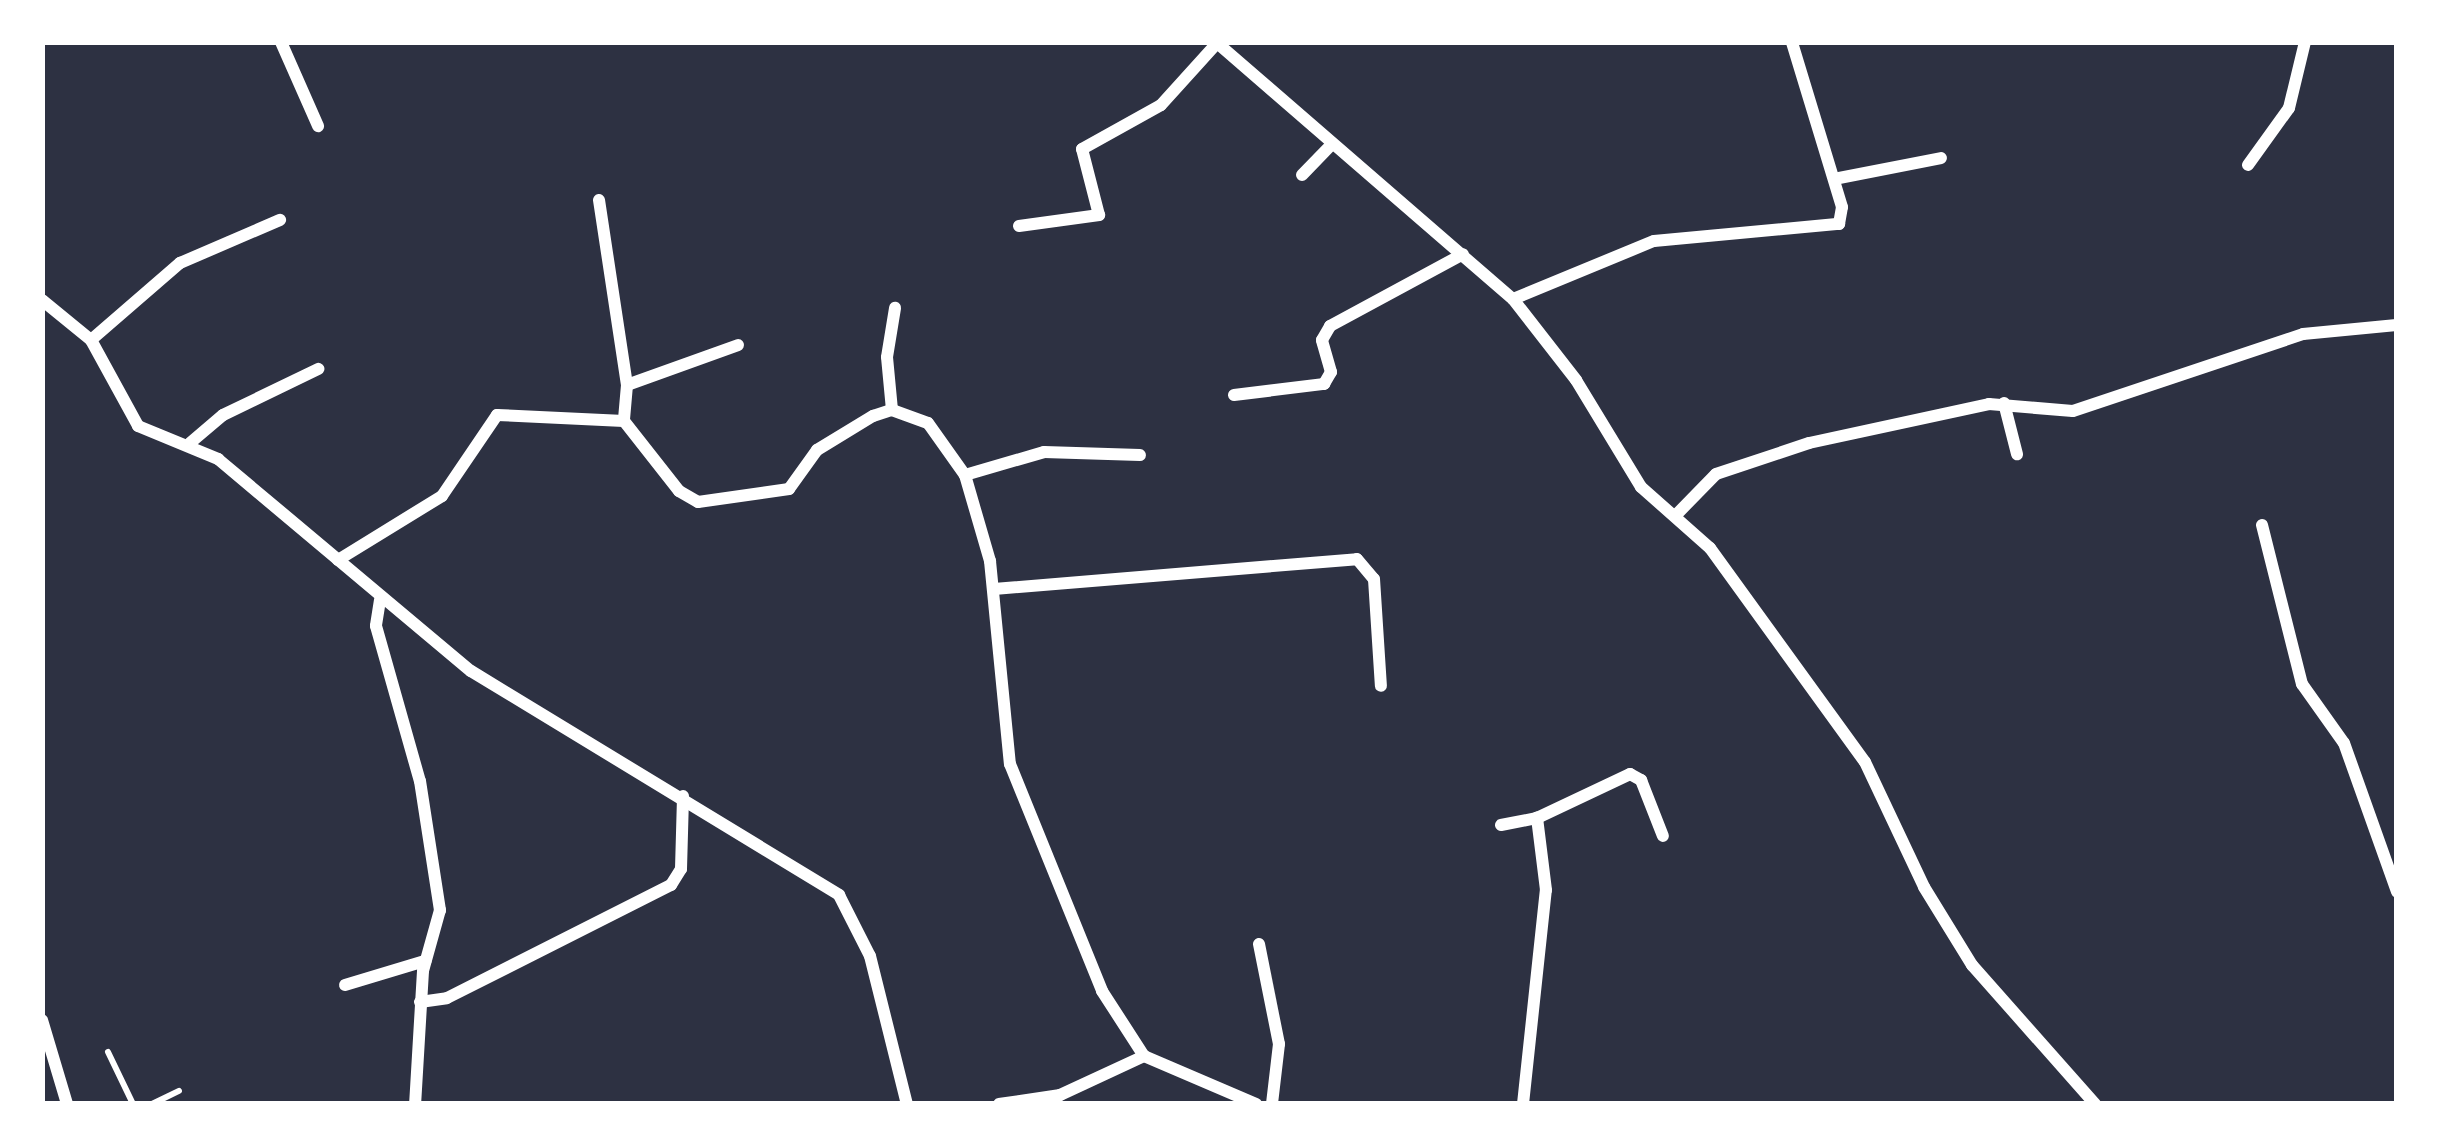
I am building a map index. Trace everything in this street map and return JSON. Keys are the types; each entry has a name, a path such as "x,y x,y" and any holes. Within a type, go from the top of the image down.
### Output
{"street":[{"path":"281,42 318,126"},
{"path":"1018,226 1095,219 1082,148 1161,105 1217,42 1513,299 1576,380 1641,487 1710,548 1865,762 1958,946 2025,1033 2095,1104"},
{"path":"1513,299 1654,241 1829,228 1843,218 1792,42"},
{"path":"2248,165 2289,108 2305,42"},
{"path":"1302,175 1332,144"},
{"path":"1834,178 1941,158"},
{"path":"599,200 627,385 624,421 680,491 710,501 789,488 830,439 892,410 928,423 965,476 994,589 1010,764 1102,991 1144,1056 1256,1104"},
{"path":"91,340 180,263 280,220"},
{"path":"1234,395 1324,384 1331,371 1322,340 1330,326 1463,254"},
{"path":"42,299 91,340 138,426 190,443 471,671 682,796 847,903 870,956 907,1104"},
{"path":"892,410 887,357 895,308"},
{"path":"1676,515 1700,484 1730,468 2004,403 2073,410 2303,334 2397,325"},
{"path":"627,385 738,345"},
{"path":"190,443 223,415 318,369"},
{"path":"2004,403 2017,454"},
{"path":"338,560 442,496 497,416 624,421"},
{"path":"965,476 1044,452 1140,455"},
{"path":"2262,525 2302,684 2344,743 2397,892"},
{"path":"994,589 1357,560 1374,579 1381,686"},
{"path":"380,599 376,626 433,847 440,920 425,961 415,1104"},
{"path":"1501,825 1537,818 1630,774 1641,779 1663,836"},
{"path":"420,1002 447,998 671,885 681,869 682,796"},
{"path":"1523,1104 1546,890 1537,818"},
{"path":"1259,944 1279,1044 1272,1104"},
{"path":"345,985 425,961"},
{"path":"42,1020 67,1104"},
{"path":"999,1104 1060,1095 1144,1056"}],"lane":[{"path":"108,1052 133,1104"},
{"path":"152,1104 179,1091"}]}
